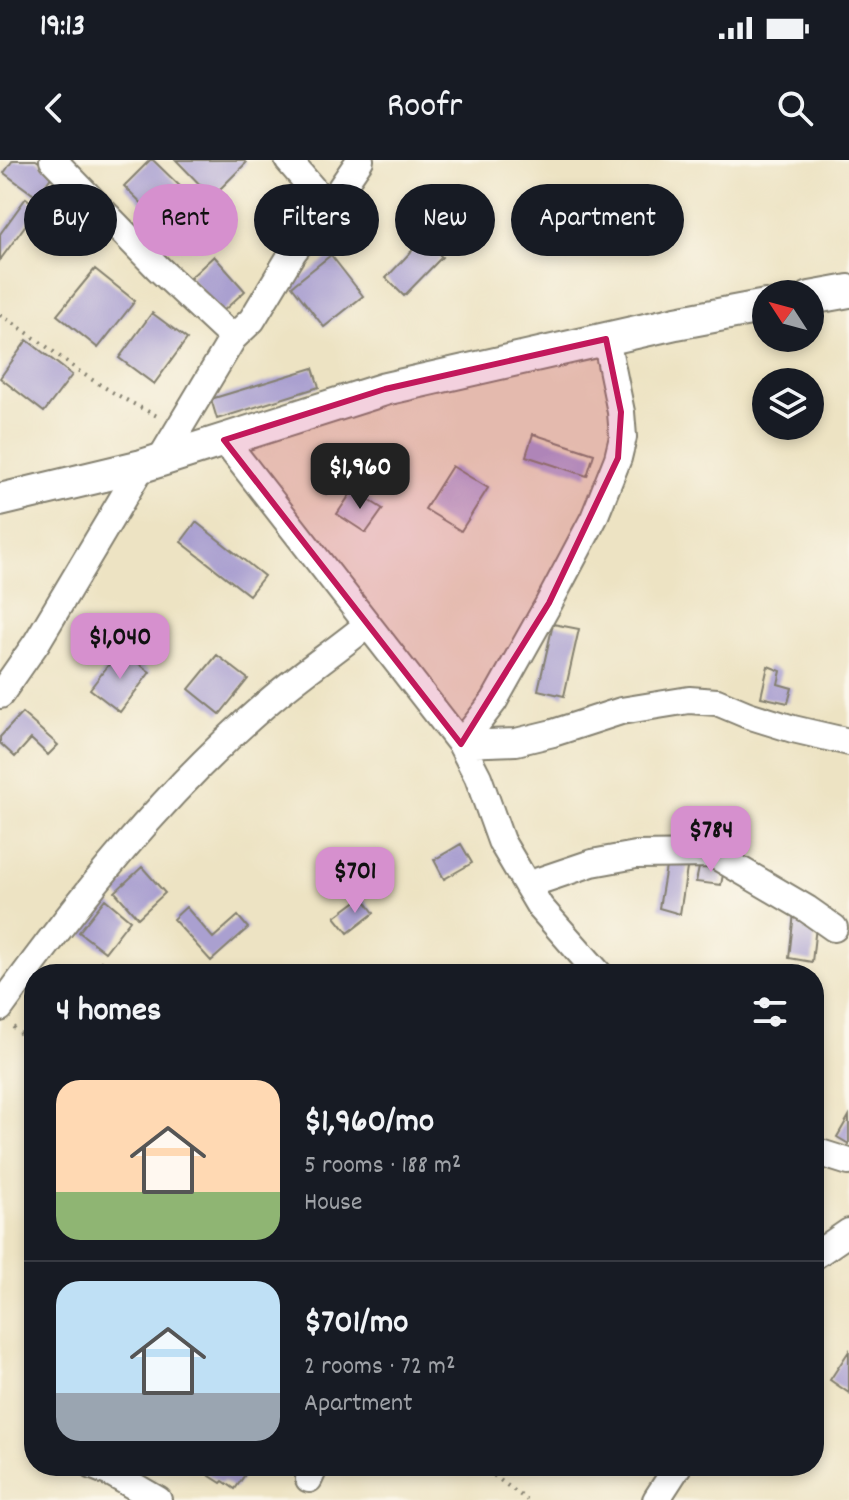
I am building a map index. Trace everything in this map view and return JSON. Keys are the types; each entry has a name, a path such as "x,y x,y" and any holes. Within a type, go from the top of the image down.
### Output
{"street":[{"path":"53,160 158,268 233,338"},
{"path":"288,160 308,184"},
{"path":"344,184 360,160"},
{"path":"0,695 151,463 180,428 233,338 252,320 291,256"},
{"path":"824,295 849,291"},
{"path":"0,500 151,463 385,389 752,309"},
{"path":"461,744 494,701 563,578 594,518 618,458 623,437 621,412 606,339"},
{"path":"224,440 461,744 478,777 501,841 540,907 590,964"},
{"path":"37,964 58,928 132,838 201,764 266,704 367,625"},
{"path":"461,744 516,742 621,711 689,700 717,702 793,729 849,742"},
{"path":"527,885 592,863 636,855 713,854 834,928"},
{"path":"6,1017 24,986"},
{"path":"824,1154 849,1162"},
{"path":"824,1249 849,1232"},
{"path":"116,1476 158,1500"},
{"path":"656,1500 672,1476"}],"path":[{"path":"0,315 23,328 77,370 180,428"},
{"path":"6,1017 24,1036"},
{"path":"495,1476 527,1500"}],"highlighted area":[{"path":"606,339 621,412 618,458 549,603 461,744 224,440 385,389"}],"building":[{"path":"13,160 36,160 54,173 46,184 24,184 24,188 4,173"},
{"path":"150,160 178,184 133,184 133,195 124,186"},
{"path":"176,160 243,160 246,163 225,184 199,184"},
{"path":"24,201 24,227 0,260 0,234"},
{"path":"214,256 245,291 221,313 190,278"},
{"path":"332,256 363,296 324,327 292,286"},
{"path":"407,256 442,257 404,296 386,278"},
{"path":"95,269 135,301 98,348 57,315"},
{"path":"152,313 187,339 154,384 119,358"},
{"path":"27,340 72,375 44,412 0,378"},
{"path":"313,368 319,387 217,419 211,399"},
{"path":"533,434 594,454 587,476 526,456"},
{"path":"330,457 344,467 326,494 312,484"},
{"path":"452,466 488,488 461,531 425,509"},
{"path":"353,490 383,509 366,533 337,514"},
{"path":"196,522 264,576 249,595 181,542"},
{"path":"553,624 579,629 564,696 538,690"},
{"path":"120,650 150,672 120,712 90,689"},
{"path":"217,655 248,679 220,714 189,689"},
{"path":"768,666 781,671 778,684 792,688 788,703 761,697"},
{"path":"22,713 58,745 48,755 31,739 15,757 0,743 0,737"},
{"path":"461,844 472,863 444,879 434,860"},
{"path":"667,861 688,862 680,914 659,908"},
{"path":"700,863 725,864 721,885 696,882"},
{"path":"142,867 165,893 138,918 115,892"},
{"path":"362,897 374,913 348,933 335,917"},
{"path":"105,899 130,920 105,952 79,932"},
{"path":"186,907 213,938 238,916 248,928 211,961 173,919"},
{"path":"794,913 817,917 812,962 789,958"},
{"path":"849,1116 849,1144 837,1137"},
{"path":"849,1351 849,1393 830,1380"},
{"path":"210,1476 244,1476 235,1489 223,1481 221,1483"}]}
